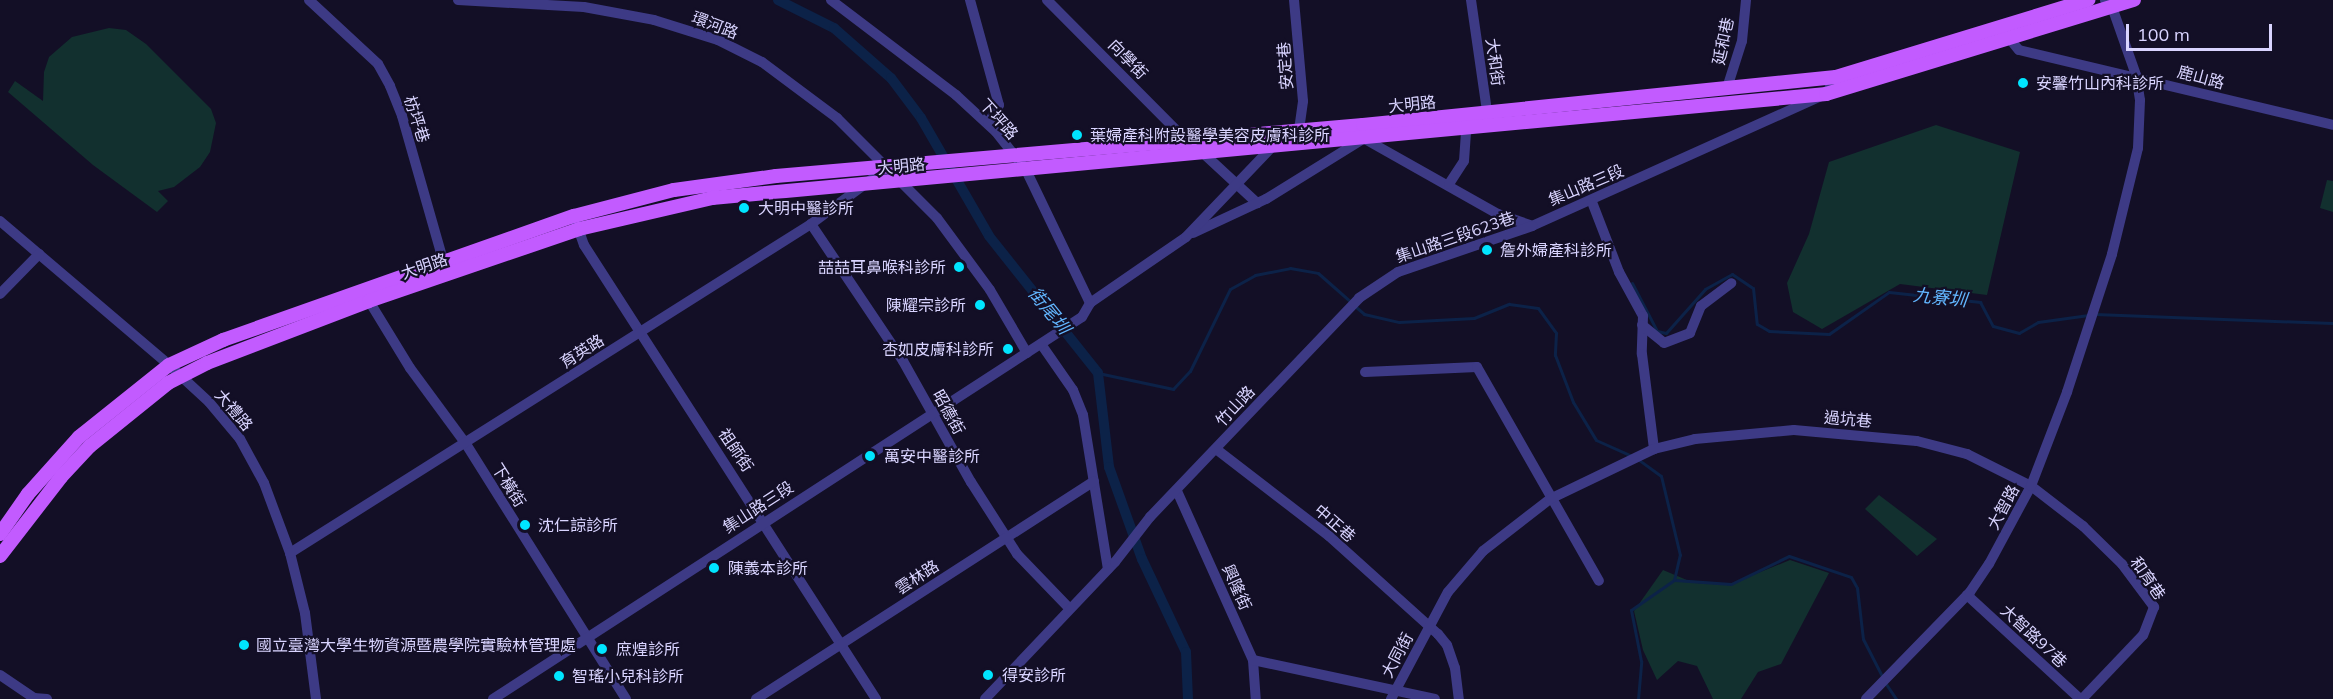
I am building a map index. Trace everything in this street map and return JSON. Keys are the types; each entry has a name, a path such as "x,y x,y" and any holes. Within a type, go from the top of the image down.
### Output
{"main road":[{"name":"集山路三段","path":"1836,77 2006,34 2088,0"},
{"name":"集山路三段","path":"1826,94 2006,34 2108,3 2134,0"},
{"name":"大明路","path":"0,534 28,494 79,437 169,365 223,340 366,296 449,274 579,230 712,198 902,183 1271,146 1487,112 1836,77"},
{"name":"大明路","path":"0,556 61,477 90,446 180,377 442,262 574,216 709,183 1299,130 1363,132 1466,129 1826,94"}],"street":[{"name":"枋坪巷","path":"309,0 378,64 390,86 402,116 442,262 449,274"},
{"name":"環河路","path":"458,0 584,7 654,20 718,40 762,62 799,88 864,142 902,183 968,257 1027,353"},
{"name":"下坪路","path":"831,0 862,20 988,123 1012,156 1026,170 1090,303"},
{"path":"970,0 999,105 988,123"},
{"name":"向學街","path":"1047,0 1186,140"},
{"name":"安定巷","path":"1294,0 1303,101 1299,130"},
{"name":"大和街","path":"1471,0 1491,127"},
{"name":"延和巷","path":"1727,88 1742,41 1746,0"},
{"name":"大智路","path":"1866,699 1967,595 1989,564 2031,486 2092,316 2117,237 2136,159 2140,100 2136,75 2108,3"},
{"name":"鹿山路","path":"2006,34 2019,50 2136,75 2333,125"},
{"path":"1826,94 1836,77"},
{"name":"集山路三段","path":"1532,226 1592,202 1826,94"},
{"path":"1449,184 1464,161 1466,129"},
{"path":"1186,237 1239,184 1271,146 1299,130"},
{"path":"1090,303 1186,237 1257,203 1363,132 1498,214 1532,226"},
{"path":"1203,153 1257,203"},
{"name":"育英路","path":"290,553 466,444 811,224 867,186 886,168"},
{"path":"1592,202 1619,272 1643,316 1642,354 1649,451"},
{"name":"祖師街","path":"574,216 584,245 765,522 799,584 876,699"},
{"name":"大禮路","path":"0,221 169,365 209,402 240,439 264,483 290,553 305,612 316,699"},
{"name":"昭德街","path":"811,224 933,413 1017,554 1069,608"},
{"name":"集山路三段623巷","path":"1341,314 1359,298 1398,272 1532,226"},
{"path":"0,294 39,254"},
{"path":"1642,325 1664,343 1690,333 1701,306 1731,283"},
{"name":"下橫街","path":"366,296 410,368 466,444 626,699"},
{"name":"集山路三段","path":"493,699 1082,317 1090,303"},
{"name":"竹山路","path":"1108,569 1150,517 1177,491 1341,314"},
{"path":"985,699 1108,569 1083,415 1073,390 1041,344"},
{"path":"1365,372 1477,367 1550,499 1599,581"},
{"name":"過坑巷","path":"1550,499 1649,451 1757,430 1844,432 1917,441 1966,454 2031,486"},
{"name":"中正巷","path":"1216,449 1329,536 1429,626 1447,645 1459,699"},
{"name":"雲林路","path":"756,699 1094,481"},
{"name":"和育巷","path":"2031,486 2063,508 2116,559 2154,607 2143,635 2081,699"},
{"name":"興隆街","path":"1177,491 1253,660 1256,699"},
{"path":"1429,626 1448,592 1483,551 1550,499"},
{"name":"大智路97巷","path":"1967,595 2081,699"},
{"name":"大同街","path":"1393,695 1429,626"},
{"path":"1253,660 1393,695 1435,699"},
{"path":"0,675 35,698 47,699"}],"green space":[{"path":"109,28 126,30 146,44 211,109 216,123 210,152 200,167 174,187 158,191 168,201 157,212 93,165 8,92 15,81 43,101 44,72 49,57 72,37"},
{"path":"1936,125 2020,152 1987,295 1900,284 1822,329 1793,312 1787,283 1809,234 1829,162"},
{"path":"2327,180 2333,181 2333,212 2320,208"},
{"path":"1879,495 1937,539 1917,556 1865,509"},
{"path":"1790,560 1829,573 1781,664 1758,672 1741,699 1713,699 1697,666 1678,661 1657,680 1643,650 1634,611 1663,570 1694,583 1731,584"}],"waterway":[{"name":"街尾圳","path":"778,0 834,28 891,78 921,118 989,236 1098,373 1109,467 1142,559 1186,652 1188,699"},
{"path":"1098,373 1173,389 1190,371 1230,289 1255,275 1290,268 1318,273 1351,302"},
{"name":"九寮圳","path":"1632,283 1657,331 1666,333 1705,289 1732,274 1753,288 1757,324 1769,331 1829,334 1889,292 1980,302 1993,326 2019,333 2038,322 2089,315"},
{"path":"1356,307 1364,314 1399,322 1474,318 1509,304 1538,308 1556,333 1555,355 1573,402 1596,440 1634,457"},
{"name":"九寮圳","path":"2095,314 2333,323"},
{"path":"1638,699 1641,661 1631,610 1674,580 1680,555 1661,476 1639,460"},
{"path":"1675,580 1731,584 1789,556 1851,577 1857,588 1863,639 1883,678"},
{"path":"1886,684 1896,699"}],"place":[{"name":"安馨竹山內科診所","path":"2023,83"},
{"name":"葉婦產科附設醫學美容皮膚科診所","path":"1077,135"},
{"name":"大明中醫診所","path":"744,208"},
{"name":"詹外婦產科診所","path":"1487,250"},
{"name":"喆喆耳鼻喉科診所","path":"959,267"},
{"name":"陳耀宗診所","path":"980,305"},
{"name":"杏如皮膚科診所","path":"1008,349"},
{"name":"萬安中醫診所","path":"870,456"},
{"name":"沈仁諒診所","path":"525,525"},
{"name":"陳義本診所","path":"714,568"},
{"name":"國立臺灣大學生物資源暨農學院實驗林管理處","path":"244,645"},
{"name":"庶煌診所","path":"602,649"},
{"name":"得安診所","path":"988,675"},
{"name":"智瑤小兒科診所","path":"559,676"}]}
